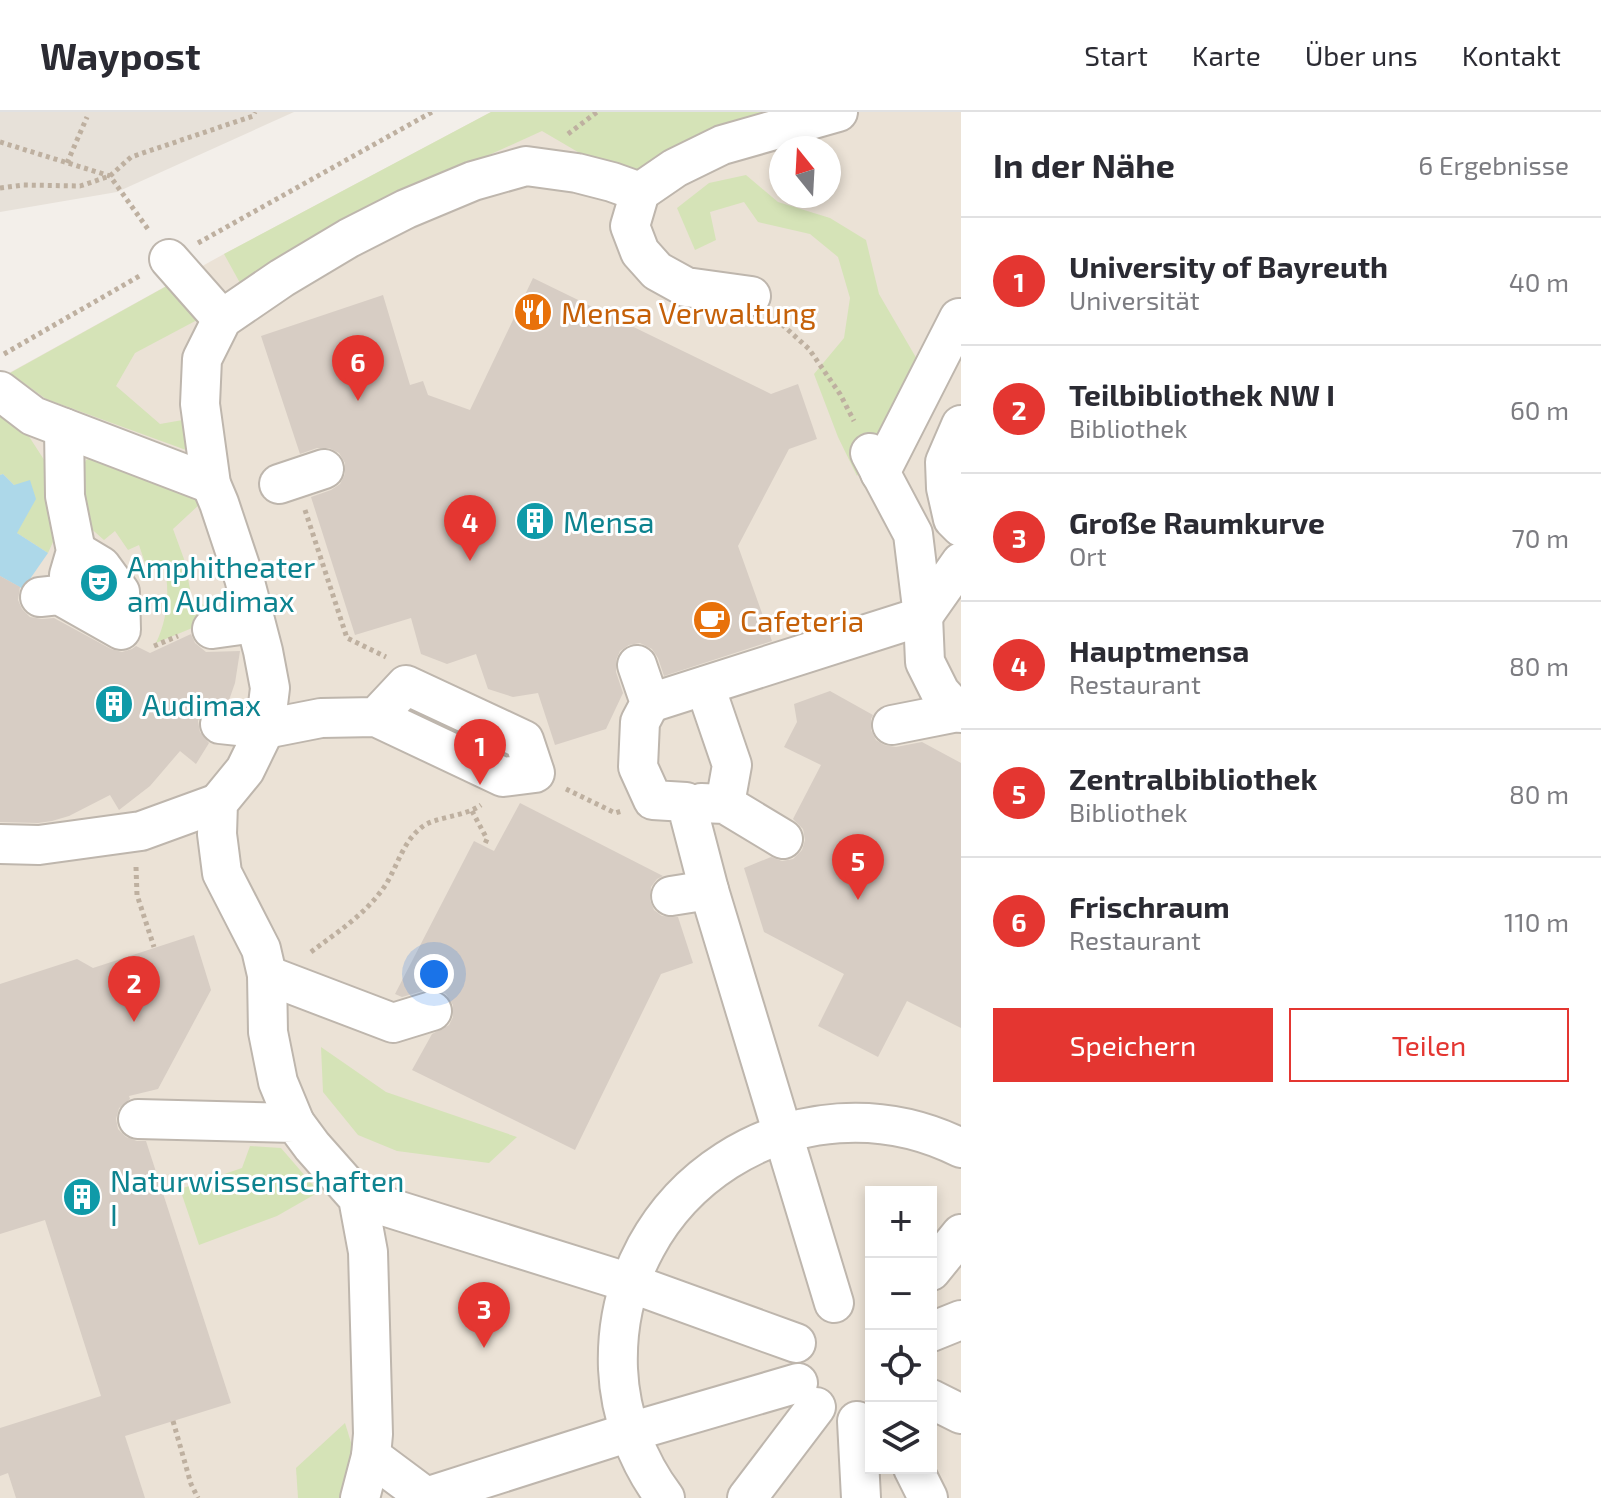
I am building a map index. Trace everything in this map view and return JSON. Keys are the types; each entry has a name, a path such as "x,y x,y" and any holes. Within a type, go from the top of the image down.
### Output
{"street":[{"path":"751,296 686,287 657,271 640,252 630,226 640,192 675,168 722,145 838,112"},
{"path":"0,844 39,845 141,831 218,803 245,770 265,729 270,688 244,578 220,496 200,404 202,359 222,319 349,238 406,209 473,181 526,166 577,173 640,192"},
{"path":"169,259 222,319"},
{"path":"960,314 875,463 913,534 925,662 940,692 960,712"},
{"path":"0,391 33,416 220,496"},
{"path":"961,425 945,462 946,488 953,519 961,527"},
{"path":"64,428 65,496 76,551 68,579 51,598 121,630 120,592 101,566 76,551"},
{"path":"834,1303 709,890 670,801 638,767 640,722 650,703 923,616 957,573"},
{"path":"212,629 255,623"},
{"path":"637,665 650,703"},
{"path":"220,724 265,729 321,718 376,717 406,685 524,740 535,773"},
{"path":"705,686 732,765 725,804"},
{"path":"892,725 960,712"},
{"path":"670,801 725,804 783,839"},
{"path":"218,803 217,834 222,873 261,949 267,975 268,1032 278,1082 295,1123 358,1198 368,1252 373,1434 371,1456 360,1498"},
{"path":"141,831 188,843 222,873"},
{"path":"671,896 709,890"},
{"path":"267,975 393,1023 432,1011"},
{"path":"138,1119 295,1123"},
{"path":"665,1498 644,1465 630,1432 621,1396 618,1358 621,1320 630,1283 640,1258 668,1213 689,1189 712,1170 734,1155 783,1133 825,1124 879,1123 931,1135 961,1148"},
{"path":"358,1198 630,1283 796,1343"},
{"path":"937,1264 961,1234"},
{"path":"936,1330 961,1320"},
{"path":"371,1456 425,1498 630,1432 807,1395 747,1498"},
{"path":"937,1402 961,1414"},
{"path":"857,1421 861,1498"},
{"path":"916,1474 928,1498"}],"path":[{"path":"0,188 23,185 80,186 110,176 131,157 253,116 255,112"},
{"path":"0,357 432,112"},
{"path":"67,163 87,117"},
{"path":"0,142 110,176 169,259"},
{"path":"751,296 809,349 840,394 875,463"},
{"path":"299,478 347,638 360,644"},
{"path":"535,773 615,813 670,801"},
{"path":"267,975 307,955 362,913 384,888 403,848 424,825 472,811 483,803"},
{"path":"472,811 487,839 484,846"},
{"path":"141,831 135,862 137,895 154,947"},
{"path":"173,1421 198,1498"}],"shaded area":[{"path":"0,112 294,112 117,192 0,212"},
{"path":"491,112 961,112 961,1498 0,1498 0,378"}],"green space":[{"path":"491,112 786,112 642,181 595,162 542,131 383,203 245,292 224,254"},
{"path":"746,175 769,194 769,208 798,208 830,218 866,240 879,294 918,361 857,476 814,374 844,338 850,298 838,257 810,234 758,222 744,202 710,212 716,240 695,250 677,208 709,183"},
{"path":"174,282 199,319 135,353 116,386 160,424 194,418 186,450 46,399 10,373"},
{"path":"0,403 19,421 50,469 57,526 48,553 17,533 14,485 3,474 0,475"},
{"path":"95,456 184,483 201,503 173,529 184,559 192,599 208,607 218,621 156,643 167,604 164,564 147,569 139,545 128,550 115,531 104,540 87,525 78,479 86,460"},
{"path":"321,1047 386,1092 517,1137 489,1163 397,1151 358,1135 323,1092"},
{"path":"250,1146 281,1148 319,1192 277,1216 199,1245 180,1189 242,1168"},
{"path":"345,1423 358,1465 343,1498 298,1498 296,1468"}],"water":[{"path":"3,474 14,485 30,480 36,499 17,533 48,553 23,589 0,576 0,475"}],"building":[{"name":"Mensa","path":"533,278 771,394 798,384 817,439 789,449 738,546 772,641 664,676 652,649 640,643 629,645 620,651 616,660 616,672 623,693 606,729 555,745 538,693 513,697 488,689 476,654 447,664 421,654 411,618 355,635 311,497 340,484 345,474 345,463 339,453 329,448 317,448 300,454 261,336 383,295 410,385 423,381 428,395 470,410"},
{"name":"Audimax","path":"0,576 20,587 18,600 30,617 54,618 111,649 122,652 136,646 150,653 191,634 195,643 206,652 240,651 228,703 212,704 202,712 198,721 200,732 209,743 196,764 180,751 150,786 119,810 110,795 52,821 0,822"},
{"path":"830,691 873,715 871,730 876,740 884,745 896,747 922,742 961,763 961,1028 907,1001 878,1057 818,1026 844,974 764,932 744,868 771,857 782,861 793,859 802,850 805,840 803,829 793,819 821,765 784,747 797,722 794,704"},
{"path":"520,803 663,876 651,887 650,900 654,910 662,916 678,917 693,963 661,974 575,1150 412,1070 432,1034 449,1025 453,1005 446,994 436,989 402,997 395,994 474,841 494,851"},
{"name":"Naturwissenschaften I","path":"194,935 211,990 158,1089 129,1096 130,1099 119,1108 116,1119 118,1129 126,1137 146,1141 231,1403 125,1436 145,1498 16,1498 8,1473 0,1476 0,1428 101,1396 45,1220 0,1234 0,984 77,959 93,968"}],"place":[{"name":"Mensa Verwaltung","path":"533,312"},
{"name":"Frischraum","path":"358,401"},
{"name":"Mensa","path":"535,521"},
{"name":"Hauptmensa","path":"470,561"},
{"name":"Amphitheater am Audimax","path":"99,583"},
{"name":"Cafeteria","path":"712,620"},
{"name":"Audimax","path":"114,704"},
{"name":"University of Bayreuth","path":"480,785"},
{"name":"Zentralbibliothek","path":"858,900"},
{"name":"Teilbibliothek NW I","path":"134,1022"},
{"name":"Naturwissenschaften I","path":"82,1197"},
{"name":"Große Raumkurve","path":"484,1348"}]}
